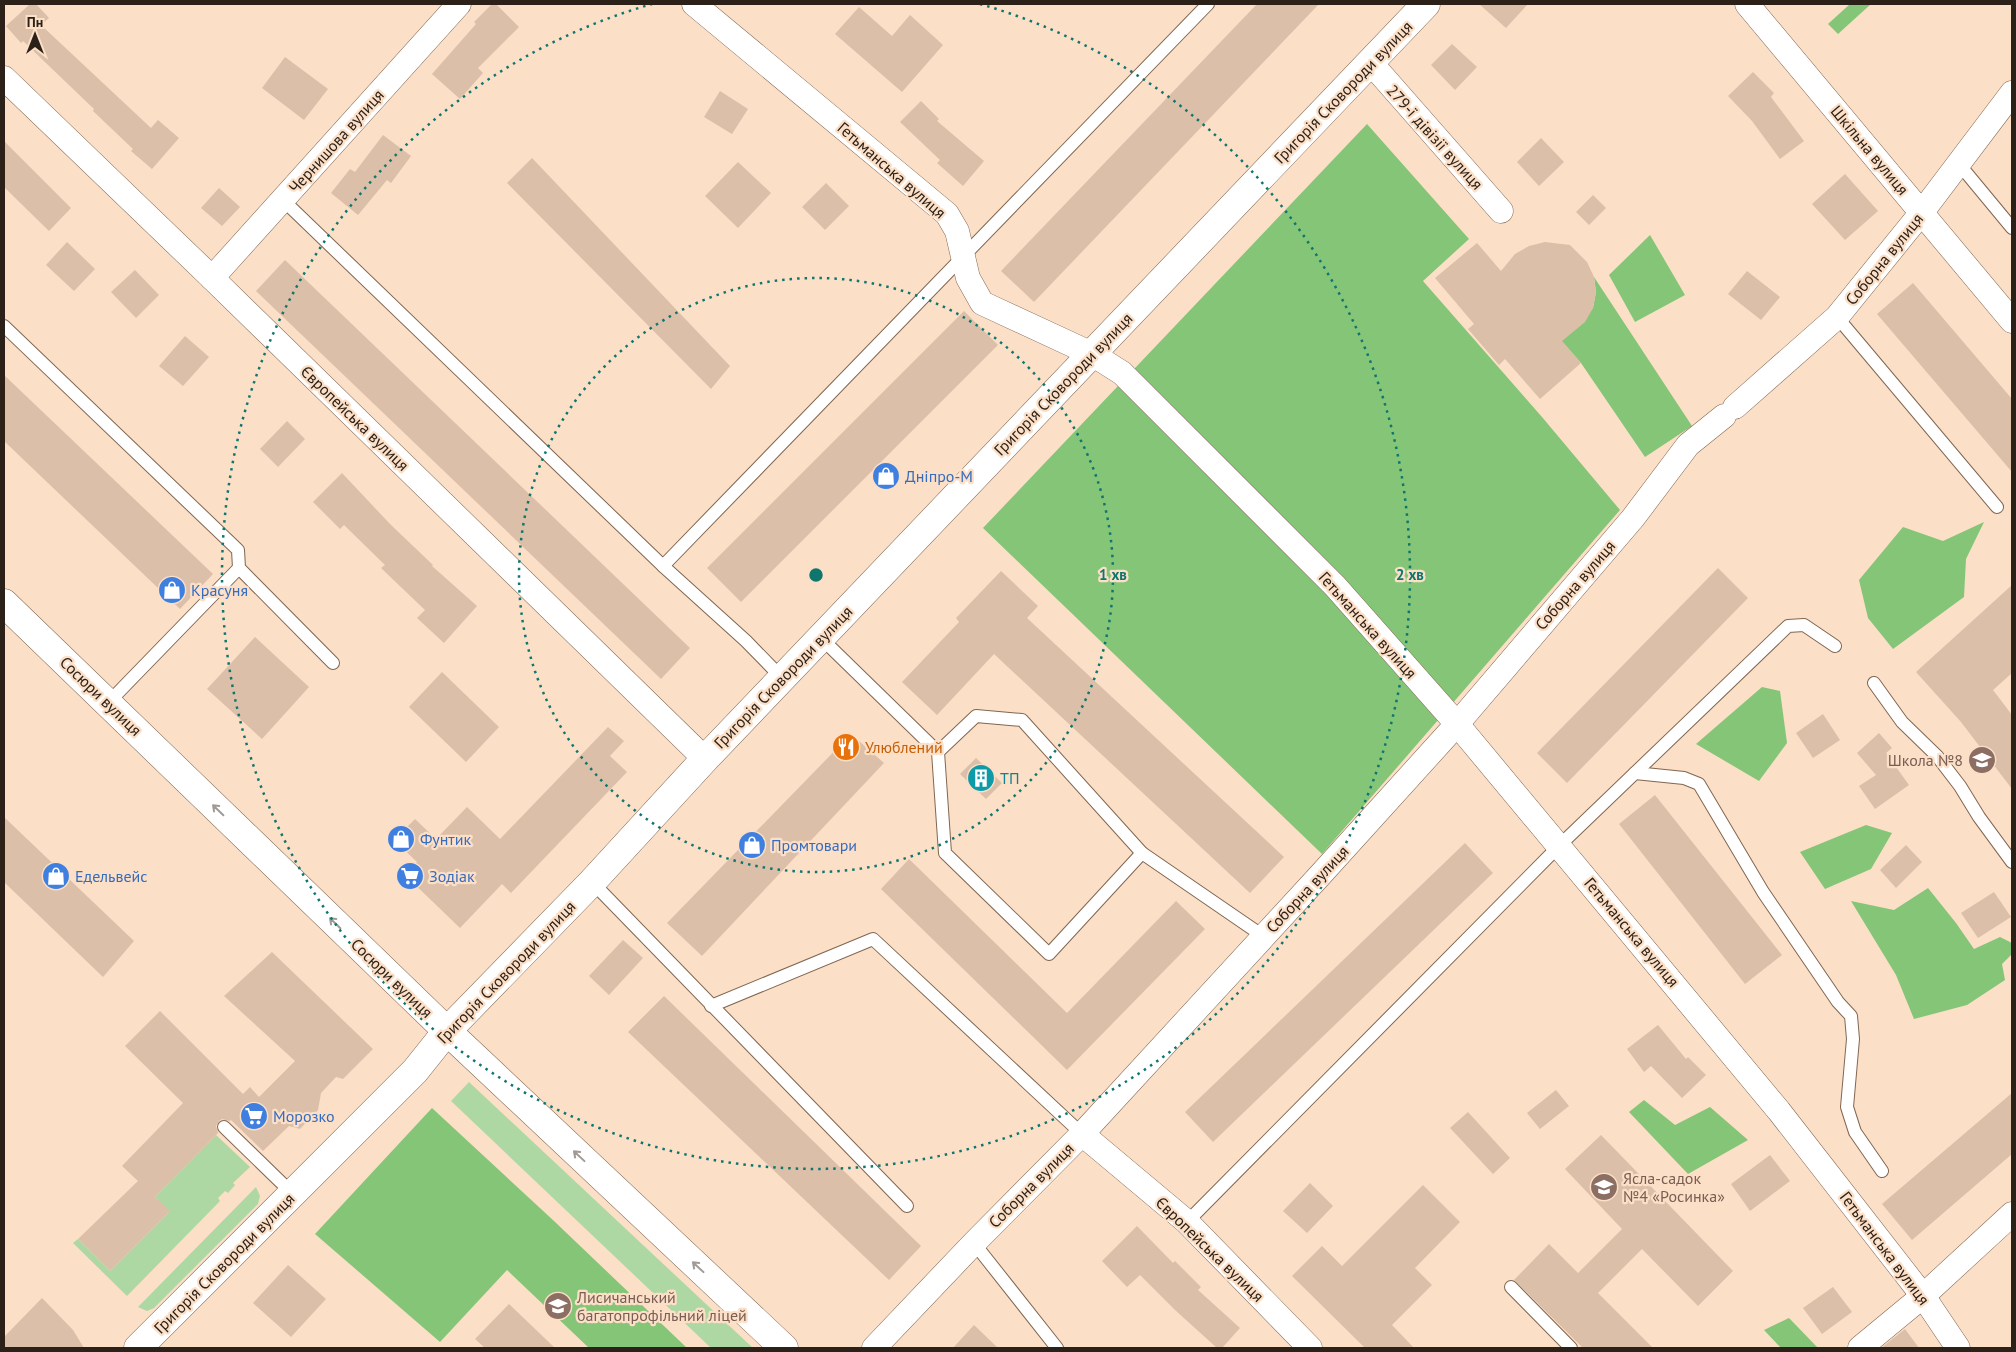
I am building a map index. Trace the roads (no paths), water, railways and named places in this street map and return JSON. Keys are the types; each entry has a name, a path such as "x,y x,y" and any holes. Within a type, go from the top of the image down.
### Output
{"main road":[{"name":"Григорія Сковороди вулиця","path":"138,1348 415,1071 447,1031 592,882 705,759 1426,4"},
{"name":"Сосюри вулиця","path":"4,603 447,1031 784,1348"}],"street":[{"name":"Чернишова вулиця","path":"212,278 459,4"},
{"name":"Гетьманська вулиця","path":"694,4 947,214 957,231 968,278 982,303 1092,354 1122,373 1335,586 1457,724 1560,845 1779,1111 1923,1296 1958,1348"},
{"name":"Шкільна вулиця","path":"1747,4 2012,321"},
{"name":"279-ї дівізії вулиця","path":"1371,63 1387,84 1501,211"},
{"name":"Європейська вулиця","path":"4,78 705,759"},
{"name":"Соборна вулиця","path":"874,1348 1082,1134 1457,724 1633,518 1688,445 1730,411 1837,317 1922,212 2012,93"},
{"name":"Європейська вулиця","path":"1082,1134 1187,1222 1310,1348"},
{"path":"1860,1348 1923,1296 2012,1214"}],"lane":[{"path":"663,566 1208,4"},
{"path":"1959,164 2012,228"},
{"path":"283,200 663,566 746,641 782,678"},
{"path":"1837,317 1997,507"},
{"path":"4,326 238,550 239,568 332,663"},
{"path":"108,703 239,568"},
{"path":"1187,1222 1560,845 1788,626 1804,625 1835,646"},
{"path":"821,638 938,752 945,853 1049,954 1142,853"},
{"path":"1874,683 1902,722 1937,756 2012,862"},
{"path":"938,752 976,716 1022,720 1142,853 1263,936"},
{"path":"1635,773 1684,778 1699,784 1763,892 1838,1002 1851,1016 1853,1038 1847,1108 1856,1132 1882,1171"},
{"path":"592,882 907,1206"},
{"path":"711,1006 873,939 1082,1134"},
{"path":"224,1127 292,1194"},
{"path":"974,1243 1058,1348"},
{"path":"1511,1287 1571,1348"}],"place":[{"name":"Днiпро-М","path":"886,476"},
{"name":"Красуня","path":"172,590"},
{"name":"Улюблений","path":"846,747"},
{"name":"Школа №8","path":"1982,760"},
{"name":"ТП","path":"981,778"},
{"name":"Фунтик","path":"401,839"},
{"name":"Промтовари","path":"752,845"},
{"name":"Едельвейс","path":"56,876"},
{"name":"Зодіак","path":"410,876"},
{"name":"Морозко","path":"254,1116"},
{"name":"Ясла-садок №4 «Росинка»","path":"1604,1187"},
{"name":"Лисичанський багатопрофільний ліцей","path":"558,1306"}]}
